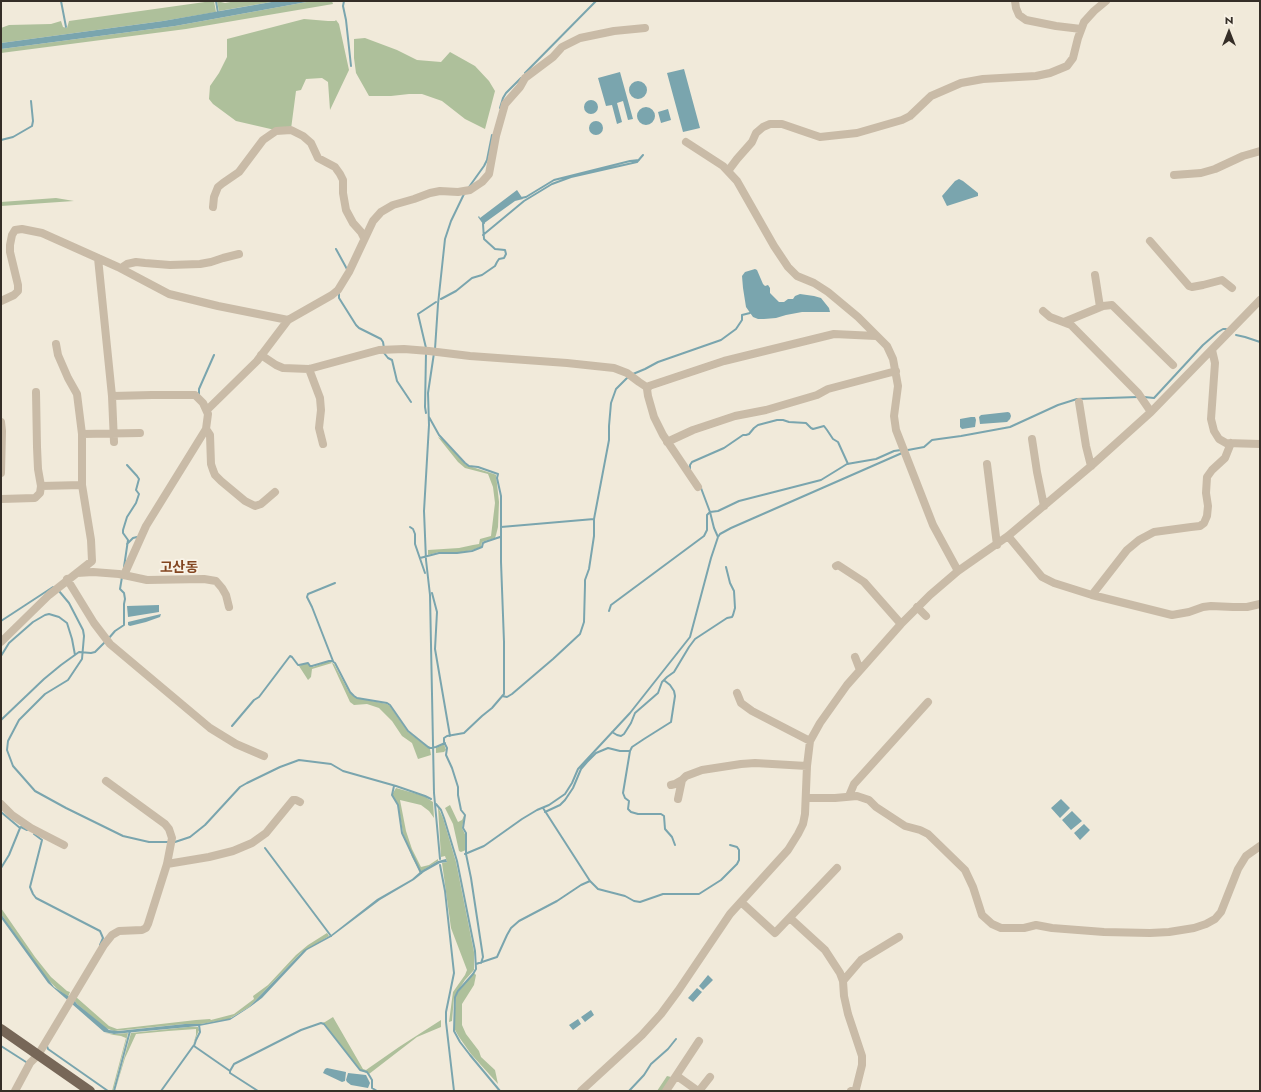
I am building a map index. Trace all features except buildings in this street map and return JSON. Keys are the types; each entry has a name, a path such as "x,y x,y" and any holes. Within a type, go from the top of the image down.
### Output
{"main road":[{"path":"1,1029 90,1091"}],"street":[{"path":"1015,1 1019,15 1026,20 1081,29"},
{"path":"728,171 736,159 752,142 756,133 763,127 770,124 782,124 810,135 820,137 857,133 902,120 910,116 931,96 960,83 983,79 1036,76 1050,73 1067,66 1073,58 1084,22 1106,1"},
{"path":"207,410 261,355 288,320 327,298 338,290 349,272 373,221 381,212 393,205 440,191 458,192 470,190 482,182 489,174 496,136 505,104 520,87 525,78 553,57 562,47 580,38 614,31 645,28"},
{"path":"213,207 214,197 218,187 239,172 263,140 276,131 291,130 303,136 311,143 318,158 336,167 343,180 343,193 346,210 364,238"},
{"path":"686,142 723,166 737,181 774,246 788,267 797,276 814,283 828,292 858,317 887,346 896,371 898,386 894,416 896,430 933,524 958,571"},
{"path":"1174,175 1201,173 1215,169 1242,156 1260,151"},
{"path":"1,301 14,295 18,291 18,285 10,252 12,235 15,230 22,229 42,233 121,268 155,287 177,297 288,320"},
{"path":"1150,241 1189,286 1192,287 1222,280 1232,288"},
{"path":"1,253 10,252"},
{"path":"121,268 127,264 136,262 170,265 200,264 239,254"},
{"path":"98,258 98,270 112,396 114,442"},
{"path":"1095,275 1100,307"},
{"path":"581,1091 637,1040 661,1014 730,914 788,850 803,824 810,741 834,702 860,670 930,594 958,571 997,545 1091,466 1151,412 1260,300"},
{"path":"1064,322 1100,307 1112,305 1173,365"},
{"path":"1043,311 1050,317 1071,325 1138,393 1151,412"},
{"path":"648,388 653,384 724,361 834,334 876,336"},
{"path":"1,642 49,595 67,579 92,561 91,540 82,486 82,434 77,394 58,355 56,344"},
{"path":"261,355 283,368 309,370 379,350 404,349 614,368 627,373 648,388"},
{"path":"1212,350 1215,363 1211,425 1219,438 1226,442 1260,444"},
{"path":"309,370 320,398 321,410 318,428 323,444"},
{"path":"668,442 693,430 735,416 766,410 817,395 828,389 896,371"},
{"path":"648,388 648,396 654,417 668,442 698,487"},
{"path":"1,499 35,498 40,493 41,486 37,447 36,392"},
{"path":"112,396 195,395 203,403 208,414 206,429 146,526 124,575"},
{"path":"1079,402 1086,446 1091,466"},
{"path":"1,422 1,473"},
{"path":"206,429 210,435 211,464 215,475 221,481 245,501 255,506 260,504 275,492"},
{"path":"82,434 140,433"},
{"path":"1032,439 1044,506"},
{"path":"1092,595 1127,550 1139,540 1154,532 1191,528 1200,526 1204,522 1207,516 1208,506 1206,493 1208,477 1212,470 1224,458 1231,443"},
{"path":"987,464 997,545"},
{"path":"41,486 82,486"},
{"path":"1008,536 1042,577 1054,583 1092,595 1172,615 1189,612 1203,607 1247,607 1260,604"},
{"path":"836,566 838,565 852,573 868,585 901,624"},
{"path":"77,573 93,572 124,575 148,580 204,579 216,581 222,588 229,607"},
{"path":"67,579 94,623 110,644 210,728 236,744 264,756"},
{"path":"917,607 926,616"},
{"path":"855,658 860,670"},
{"path":"737,693 741,703 752,711 810,741"},
{"path":"848,796 854,784 928,702"},
{"path":"671,785 682,780 686,776 702,770 741,764 755,763 807,766"},
{"path":"678,799 682,780"},
{"path":"15,1091 30,1064 38,1055 104,945 112,935 119,931 142,930 146,928 167,864 172,838 169,829 165,824 106,781"},
{"path":"806,798 857,796 869,800 876,807 905,826 928,834 965,870 973,887 978,908 982,915 992,924 1001,928 1024,928 1036,925 1052,928 1104,932 1150,933 1194,928 1215,919 1221,912 1238,869 1246,856 1260,846"},
{"path":"167,864 209,857 233,851 252,843 266,833 293,800 300,802"},
{"path":"1,804 12,816 31,828 64,845"},
{"path":"741,902 775,933 837,868"},
{"path":"790,918 825,950 840,973 843,981 844,996 848,1014 862,1056 862,1065 856,1089 851,1091"},
{"path":"843,981 861,960 899,937"},
{"path":"666,1091 699,1041"},
{"path":"677,1076 699,1091 710,1077"}],"green space":[{"path":"214,1 216,12 163,21 1,43 1,28 9,25 51,24 61,21 63,27 67,28 69,21"},
{"path":"217,1 225,3 236,1 277,1 219,11"},
{"path":"312,1 332,1 333,4 186,29 1,53 1,49 175,26"},
{"path":"304,19 328,21 336,20 339,24 349,70 330,110 328,82 322,78 306,79 301,90 296,91 291,129 275,130 236,121 213,104 209,99 210,86 227,57 227,39"},
{"path":"365,38 397,50 417,60 441,62 450,52 475,66 489,81 495,91 485,129 465,119 442,101 422,94 369,96 356,73 354,58 354,39"},
{"path":"56,198 74,201 1,206 1,202"},
{"path":"438,437 442,439 465,464 496,475 499,502 498,527 495,538 482,542 481,547 457,553 439,552 428,555 428,550 459,548 479,544 480,539 491,536 495,503 493,487 488,474 465,468 458,462"},
{"path":"329,661 334,664 349,692 353,696 390,706 408,732 430,749 431,755 418,759 412,743 402,736 392,721 379,708 367,704 354,705 350,702 332,663 312,669 311,677 308,680 299,666 306,663 313,667"},
{"path":"444,744 446,750 444,752 436,753 436,748"},
{"path":"396,788 424,796 433,802 434,818 429,811 421,805 400,800 406,831 412,849 421,867 429,865 438,859 438,861 420,872 412,857 403,833 398,804 393,797 393,793"},
{"path":"450,805 458,822 462,820 464,816 462,828 465,834 466,850 461,852 459,851 453,824 445,808"},
{"path":"438,807 443,818 456,862 474,952 474,970 465,980 454,997 452,1021 449,1022 453,992 467,970 451,928 442,863 447,862 445,856 441,857"},
{"path":"1,908 35,957 51,977 70,992 68,997 56,988 43,974 1,914"},
{"path":"327,933 329,936 301,953 249,1007 229,1019 201,1024 185,1024 114,1031 105,1028 74,1000 76,997 109,1026 117,1029 196,1020 211,1020 234,1014 254,999 253,996 268,985 296,955 308,945"},
{"path":"474,973 476,975 474,985 462,1004 462,1025 466,1034 479,1051 481,1057 495,1070 498,1084 471,1054 455,1030 454,1021 456,996"},
{"path":"333,1017 363,1069 366,1070 441,1020 441,1027 417,1037 369,1074 360,1070 322,1023"},
{"path":"198,1027 199,1030 193,1045 196,1029 136,1034 125,1058 115,1091 131,1033"},
{"path":"105,1033 128,1033 113,1091 126,1038"},
{"path":"667,1076 671,1077 663,1091 657,1091"}],"water":[{"path":"277,1 312,1 175,26 1,49 1,43 163,21"},
{"path":"684,69 700,128 683,132 667,73"},
{"path":"620,72 633,119 628,120 623,101 617,103 622,122 617,124 612,105 606,106 598,78"},
{"path":"638,81 644,84 647,90 644,96 638,99 632,96 629,90 632,84"},
{"path":"591,100 596,102 598,107 596,112 591,114 586,112 584,107 586,102"},
{"path":"646,107 652,110 655,116 652,122 646,125 640,122 637,116 640,110"},
{"path":"668,109 671,120 661,123 658,112"},
{"path":"596,121 601,123 603,128 601,133 596,135 591,133 589,128 591,123"},
{"path":"959,179 978,193 978,196 947,206 942,196 955,181"},
{"path":"517,190 523,199 515,201 483,224 478,217 479,216 480,218"},
{"path":"755,269 757,270 763,284 765,286 768,285 770,288 770,293 779,302 793,299 795,296 800,294 814,296 821,298 829,308 830,312 802,312 764,319 753,317 746,307 742,276 745,272"},
{"path":"1008,412 1011,416 1007,422 980,424 979,417 981,415"},
{"path":"975,417 975,427 962,429 960,427 960,419"},
{"path":"159,605 159,612 128,617 127,606"},
{"path":"161,614 160,617 146,622 130,626 128,625 128,622"},
{"path":"1061,799 1070,808 1060,818 1051,808"},
{"path":"1072,811 1082,821 1071,830 1062,820"},
{"path":"1084,824 1090,830 1080,840 1074,833"},
{"path":"446,859 447,862 440,863 424,872 414,880 380,900 331,937 307,950 262,998 250,1007 230,1020 199,1026 114,1034 104,1032 48,983 1,918 1,914 54,987 74,1000 109,1030 118,1031 185,1024 201,1024 231,1018 249,1007 304,950 331,935 377,899 412,879 421,871 438,861"},
{"path":"708,975 713,980 703,990 699,986"},
{"path":"697,988 702,992 693,1002 688,998"},
{"path":"591,1010 594,1015 585,1022 581,1017"},
{"path":"578,1019 581,1024 573,1030 569,1025"},
{"path":"327,1068 346,1072 345,1081 342,1082 323,1073"},
{"path":"348,1073 366,1075 370,1083 368,1088 351,1085 347,1082 346,1080"}],"waterway":[{"path":"61,1 66,27"},
{"path":"216,1 218,13"},
{"path":"344,1 343,6 351,66"},
{"path":"525,73 596,1"},
{"path":"500,108 506,93 521,78"},
{"path":"1,140 13,137 32,126 31,101"},
{"path":"469,187 487,160 492,135"},
{"path":"483,235 524,201 552,184 571,177 637,162 643,155"},
{"path":"521,198 526,197 554,180 639,160"},
{"path":"435,349 445,239 451,221 464,194"},
{"path":"441,299 456,291 472,278 482,275 495,266 499,259 504,258 506,254 505,250 495,249 484,239 484,223"},
{"path":"336,249 348,271"},
{"path":"339,293 339,298 356,325 381,339 384,348"},
{"path":"426,348 418,314 436,302"},
{"path":"633,374 658,362 721,340 736,329 742,320 742,315 750,313"},
{"path":"1144,397 1154,398 1203,345 1218,332 1226,329"},
{"path":"1236,335 1260,342"},
{"path":"384,353 392,360 397,381 411,402"},
{"path":"426,353 426,413"},
{"path":"434,353 428,393 429,425 424,511 426,560 430,595 434,793 440,859"},
{"path":"199,394 199,389 214,355"},
{"path":"501,527 594,519 609,440 611,403 616,389 629,376"},
{"path":"908,450 924,447 932,440 1010,427 1058,405 1077,399 1138,397"},
{"path":"429,417 439,435 465,463 469,466 478,467 498,474 497,478 501,496 504,694 492,708 464,733 447,736 444,738 447,748 446,755 458,787 461,810 465,815 463,828 466,833 466,854 483,957 481,963"},
{"path":"690,469 692,462 724,448 743,435 749,434 758,425 777,420 806,423 813,429 824,426 833,439 838,442 848,464"},
{"path":"609,611 611,605 704,536 707,530 707,515 710,512 718,511 739,501 821,480 847,464 876,459 894,451 901,450"},
{"path":"465,854 484,846 522,819 549,805 565,794 578,769 630,713 690,637 711,558 720,534 902,453"},
{"path":"124,567 128,540 123,533 123,530 127,517 136,503 139,494 136,490 139,479 127,465"},
{"path":"701,488 718,537"},
{"path":"502,696 507,697 512,694 580,634 584,622 585,580 589,569 594,536 594,519"},
{"path":"410,527 413,529 415,534 415,544 425,573"},
{"path":"127,544 133,538 137,537"},
{"path":"420,558 439,553 472,551 482,547 483,543 500,537"},
{"path":"612,732 621,736 624,734 635,713 658,693 662,682 674,672 695,639 727,618 732,617 735,608 734,591 730,583 726,567"},
{"path":"109,638 115,631 124,625 125,599 124,593 120,589 122,577"},
{"path":"333,661 307,597 308,594 335,583"},
{"path":"1,621 53,587"},
{"path":"59,591 69,603 83,630 84,636 82,659 68,680 45,694 19,720 8,741 7,750 13,766 35,791 123,836 149,842 169,842"},
{"path":"432,593 437,612 435,649 450,736"},
{"path":"1,656 9,643 33,622 49,614 59,617 67,623 75,655"},
{"path":"1,720 61,665 79,652 95,652 106,641"},
{"path":"232,726 254,700 259,697 290,656 298,665 308,663 312,666 332,661 335,663 350,692 354,696 357,698 387,703 390,705 408,731 428,747 436,747 445,743"},
{"path":"665,681 670,685 675,696 671,722 632,747 623,793 625,798 629,801 628,809 631,812 638,814 661,814 664,816 665,829 672,837 675,845"},
{"path":"545,812 560,805 565,800 573,788 581,769 596,753 608,748 620,751 630,751"},
{"path":"175,842 190,837 205,825 240,787 280,767 299,760 331,764 343,771 396,786 431,799"},
{"path":"394,786 392,795 398,805 402,833 421,873"},
{"path":"436,804 441,810 444,818 457,861 475,951 476,969 455,997 454,1031 460,1042 500,1091"},
{"path":"543,808 590,881 598,889 625,896 634,901 640,902 663,894 699,894 721,880 737,864 739,860 739,850 737,847 730,845"},
{"path":"1,812 20,828 21,827 27,830"},
{"path":"1,868 9,855 20,828"},
{"path":"34,834 42,840 30,887 33,894 36,898 100,931 103,938 100,945"},
{"path":"265,848 331,936"},
{"path":"440,865 445,891 454,973 446,1012 454,1091"},
{"path":"476,964 497,957 511,928 519,921 557,901 581,885 590,881"},
{"path":"230,1071 234,1064 301,1030 321,1023 324,1024 360,1070 367,1072 372,1080 372,1088 377,1091"},
{"path":"199,1025 200,1032 194,1046 230,1071 230,1073 258,1091"},
{"path":"114,1091 130,1031"},
{"path":"629,1091 644,1075 651,1064 668,1049 676,1039"},
{"path":"161,1091 194,1045"},
{"path":"1,1046 26,1062"},
{"path":"47,1046 48,1049 108,1091"}],"district":[{"name":"고산동","path":"179,569"}]}
